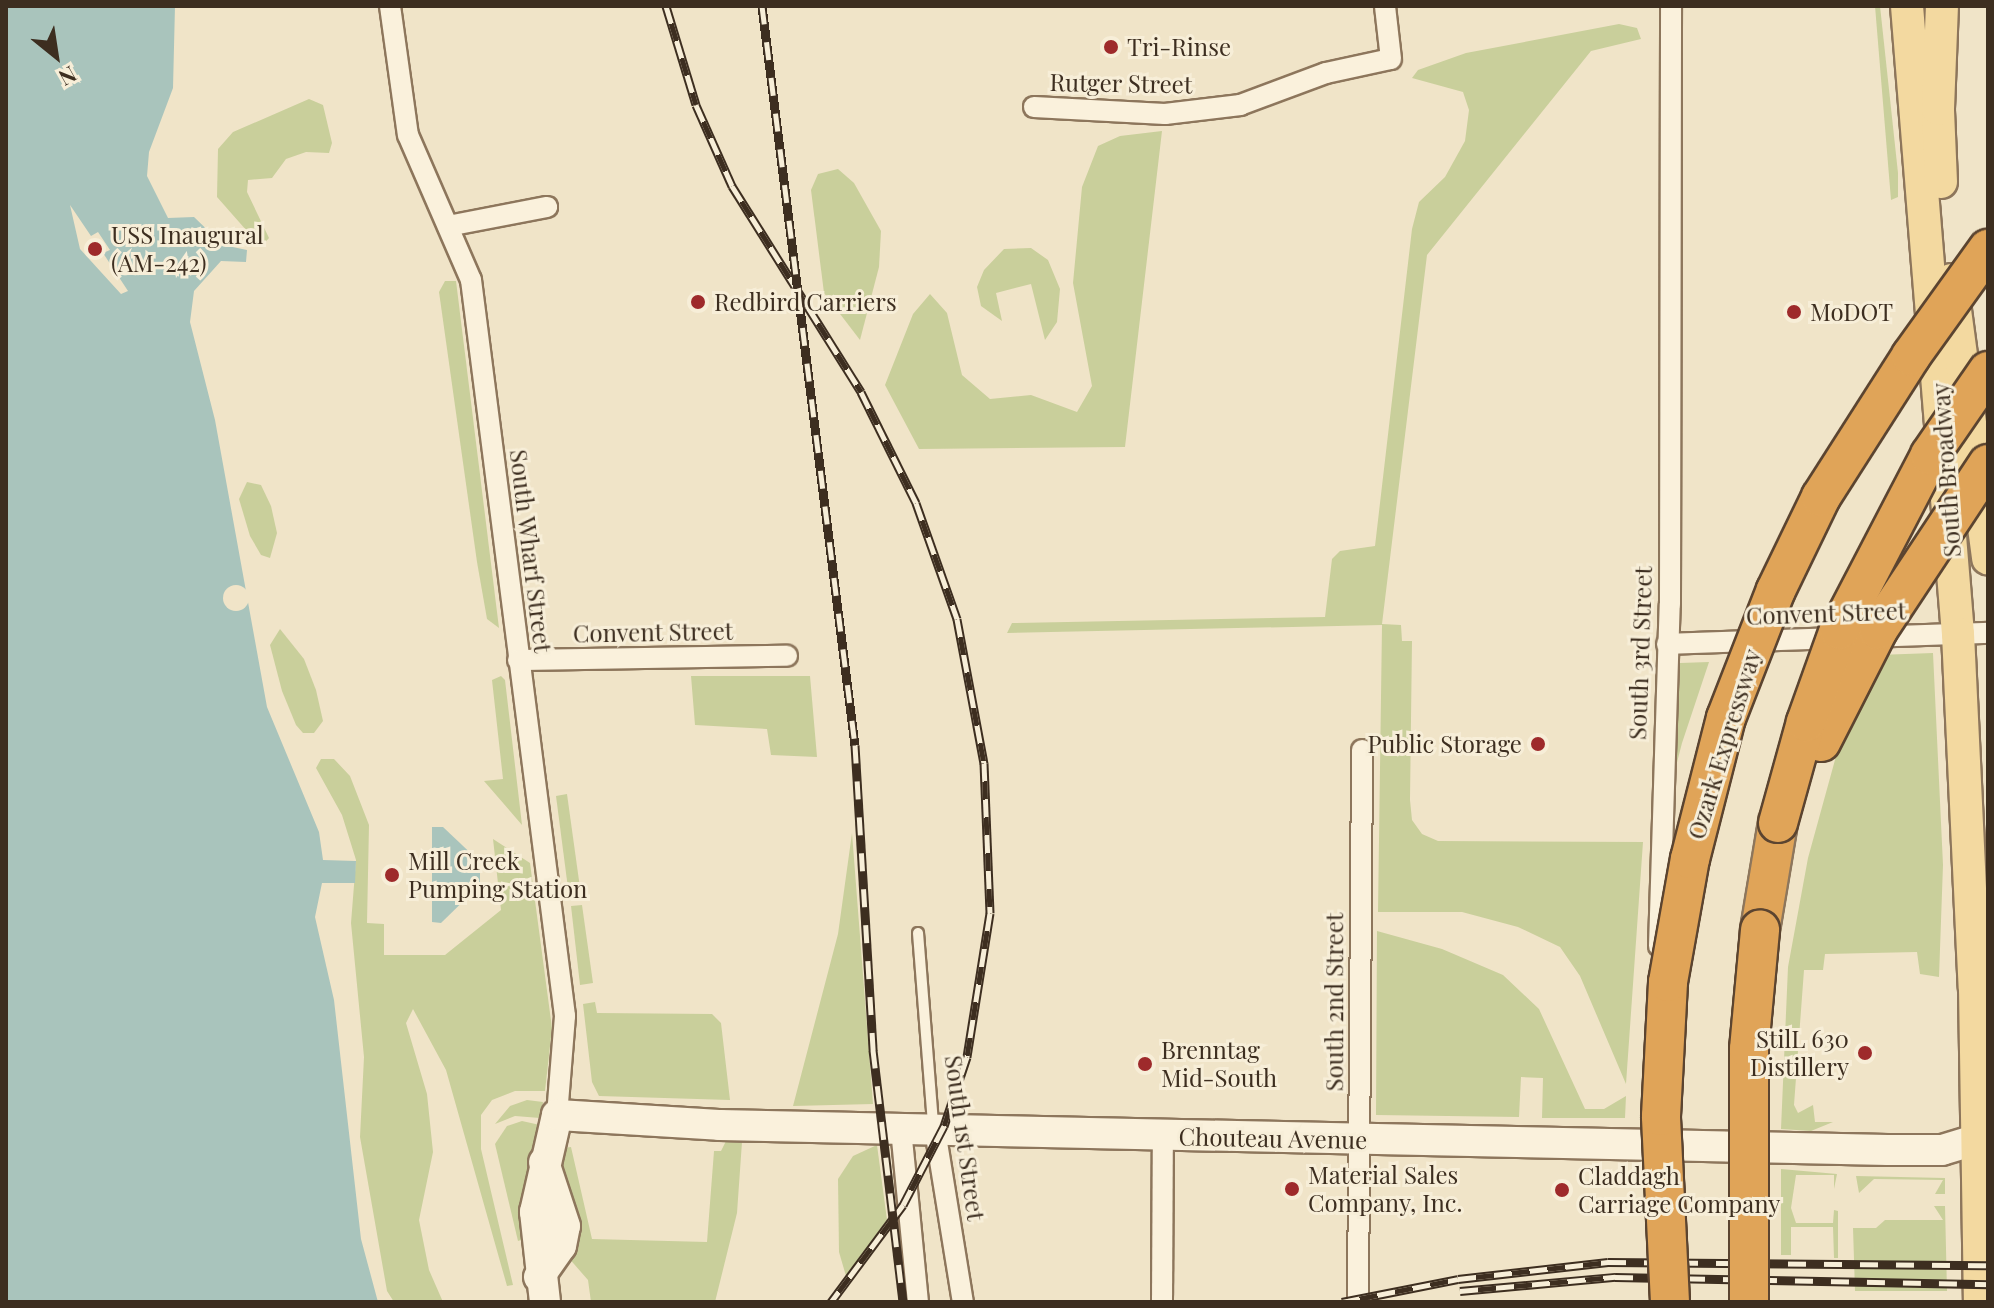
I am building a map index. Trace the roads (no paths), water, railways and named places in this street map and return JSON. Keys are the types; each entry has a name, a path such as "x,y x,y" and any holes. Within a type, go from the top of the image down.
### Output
{"highway":[{"name":"Ozark Expressway","path":"1670,1302 1661,1116 1668,982 1695,833 1726,718 1776,590 1821,497 1911,356 1988,249"},
{"path":"1749,1302 1749,1049 1758,945 1778,823 1806,722 1839,630 1930,455 1971,392"},
{"path":"1778,823 1878,630 1988,464"}],"main road":[{"name":"South Broadway","path":"1907,6 1971,392 1978,874 1973,935 1982,1138 1980,1302"},
{"name":"South Broadway","path":"1942,6 1940,175 1971,392 1988,559"},
{"path":"1973,935 1988,968"}],"street":[{"name":"South Wharf Street","path":"390,6 408,135 471,280 565,1016 557,1115"},
{"name":"Rutger Street","path":"1034,107 1189,112 1240,105 1326,73 1391,59 1385,6"},
{"name":"South 3rd Street","path":"1655,1302 1655,1145 1667,644 1671,6"},
{"path":"448,226 547,207"},
{"name":"Convent Street","path":"1667,644 1973,633"},
{"name":"Convent Street","path":"518,660 787,656"},
{"name":"South 2nd Street","path":"1358,1302 1362,750"},
{"path":"542,1290 561,1246 565,1226 544,1162 557,1115"},
{"name":"Chouteau Avenue","path":"557,1115 606,1122 1934,1151 1982,1138"},
{"path":"901,1129 918,1302"},
{"name":"South 1st Street","path":"935,1130 963,1302"},
{"path":"1162,1302 1163,1135"}],"lane":[{"name":"South 1st Street","path":"918,933 935,1130"}],"water":[{"path":"6,6 175,6 173,88 149,152 147,176 168,218 194,217 223,245 247,250 246,262 221,261 194,291 190,322 215,420 267,707 319,832 323,860 356,861 355,883 322,883 315,917 334,1000 361,1239 378,1302 6,1302","holes":["70,205 91,236 98,232 110,250 103,253 128,291 121,294 80,249"]},
{"path":"432,827 443,827 480,862 480,885 441,923 432,922"}],"railway":[{"path":"666,6 696,105 732,186 861,392 916,503 957,619 984,763 990,913 967,1057 944,1126 903,1205 831,1302"},
{"path":"762,6 855,745 873,1050 903,1302"},
{"path":"1342,1302 1458,1279 1608,1262 1988,1265"},
{"path":"1460,1291 1615,1277 1988,1284"}],"place":[{"name":"Tri-Rinse","path":"1111,47"},
{"name":"USS Inaugural (AM-242)","path":"95,249"},
{"name":"Redbird Carriers","path":"698,302"},
{"name":"MoDOT","path":"1794,312"},
{"name":"Public Storage","path":"1538,744"},
{"name":"Mill Creek Pumping Station","path":"392,875"},
{"name":"StilL 630 Distillery","path":"1865,1053"},
{"name":"Brenntag Mid-South","path":"1145,1064"},
{"name":"Material Sales Company, Inc.","path":"1292,1189"},
{"name":"Claddagh Carriage Company","path":"1562,1190"}]}
